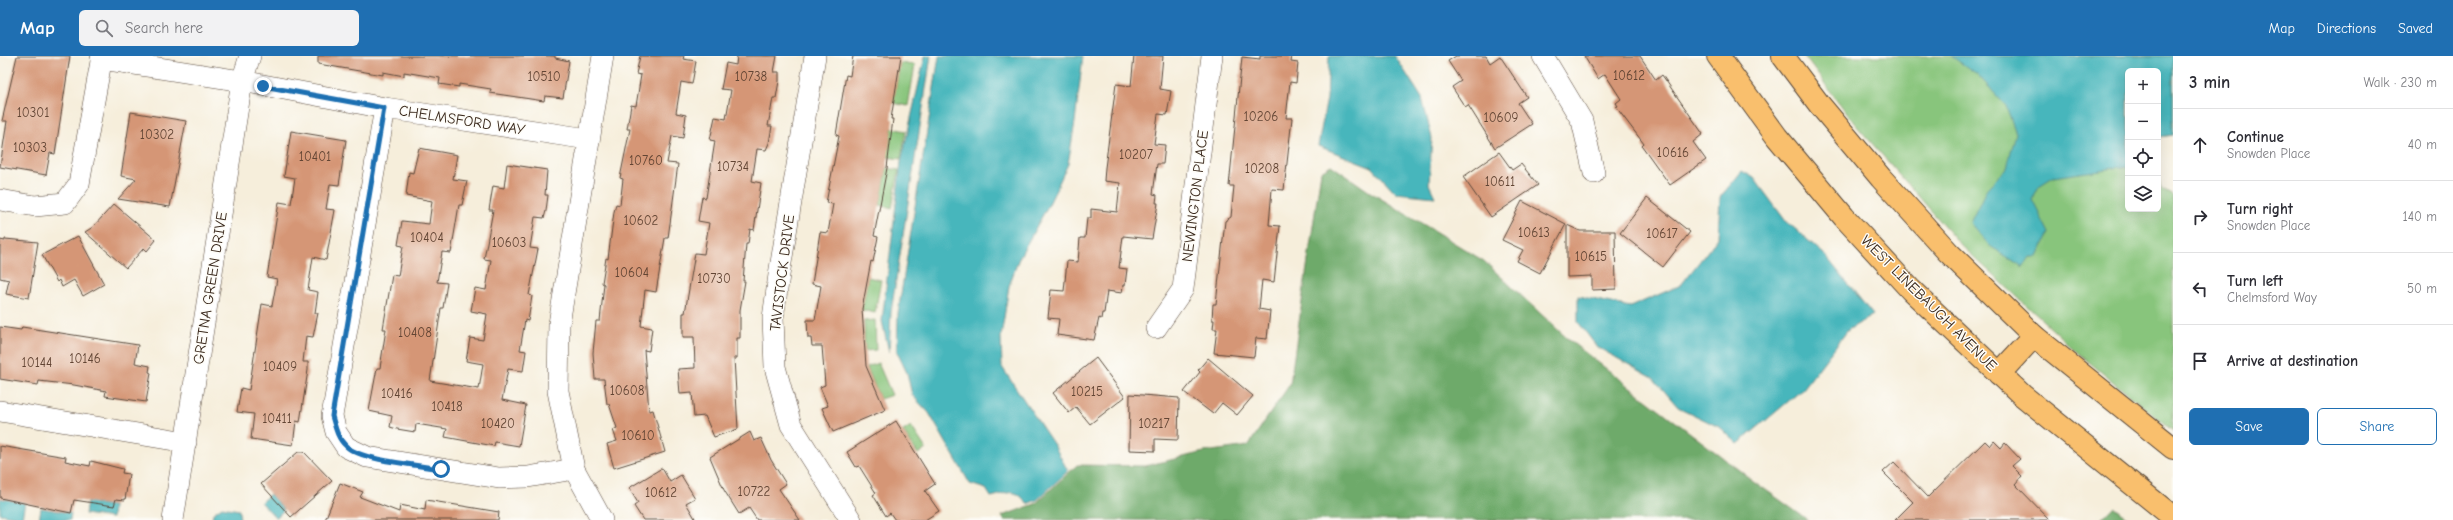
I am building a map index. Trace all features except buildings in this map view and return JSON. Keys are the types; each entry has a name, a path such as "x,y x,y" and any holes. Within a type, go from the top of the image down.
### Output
{"main road":[{"name":"WEST LINEBAUGH AVENUE","path":"1718,56 1778,137 1844,217 1911,290 1999,374 2173,517"},
{"path":"1783,56 1819,104 1881,178 1948,252 2034,336 2173,448"},
{"path":"1999,374 2034,336"}],"street":[{"name":"GRETNA GREEN DRIVE","path":"173,520 242,81 250,56"},
{"path":"602,56 559,324 558,391 574,469 602,520"},
{"name":"TAVISTOCK DRIVE","path":"815,56 773,318 775,367 791,425 850,520"},
{"name":"NEWINGTON PLACE","path":"1156,328 1182,290 1212,56"},
{"path":"1543,56 1582,121 1594,173"},
{"name":"CHELMSFORD WAY","path":"101,57 242,81 384,108 588,139"},
{"path":"0,200 35,206 65,203 79,184 101,57"},
{"path":"384,108 332,416 336,432 346,447 367,457 499,478 528,477 574,469"},
{"path":"0,410 186,442"}],"green space":[{"path":"1804,56 2173,56 2173,135 2161,137 2161,68 2125,68 2125,212 2161,212 2161,189 2173,196 2173,431 2078,353 1962,246 1855,124"},
{"path":"900,63 915,65 908,106 893,103"},
{"path":"892,128 906,131 901,159 887,157"},
{"path":"1331,165 1370,192 1484,261 1570,341 1752,480 1808,520 1004,520 1002,516 1035,504 1077,465 1145,466 1204,452 1248,446 1290,384 1321,171"},
{"path":"887,168 899,170 892,208 880,205"},
{"path":"868,277 881,280 875,313 862,310"},
{"path":"875,320 876,350 865,351 864,321"},
{"path":"878,363 892,395 880,399 867,367"},
{"path":"911,426 926,449 918,454 903,431"},
{"path":"2114,507 2131,520 2101,520"}],"water":[{"path":"925,56 931,56 891,312 889,352 882,321 901,162"},
{"path":"939,56 1083,56 1068,164 1049,204 1019,258 1009,286 1001,337 1002,367 1054,445 1068,471 1037,500 1027,504 1016,493 1007,493 991,497 986,489 970,484 929,413 912,395 907,373 897,352 898,313"},
{"path":"1329,56 1395,56 1422,98 1432,138 1429,184 1435,197 1396,193 1372,167 1318,146 1327,98"},
{"path":"1951,56 2173,56 2173,135 2161,137 2161,68 2125,68 2125,166 2053,177 2039,186 2032,200 2049,233 2038,257 2030,257 2023,267 1990,246 1970,223 1987,188 2007,168 2016,133 2006,106 1977,74"},
{"path":"1742,171 1754,178 1785,220 1825,255 1873,315 1848,330 1803,389 1738,444 1721,428 1678,407 1653,378 1597,347 1578,322 1578,296 1630,307 1681,285 1718,238 1720,197"},
{"path":"270,494 284,510 276,518 261,502"},
{"path":"88,496 94,503 113,506 112,518 85,514"},
{"path":"0,498 25,502 22,518 0,514"},
{"path":"222,507 239,510 240,520 212,520 213,513"},
{"path":"41,508 71,513 70,520 39,520"}],"route":[{"path":"263,86 384,108 332,416 336,432 346,447 367,457 441,469"}]}
